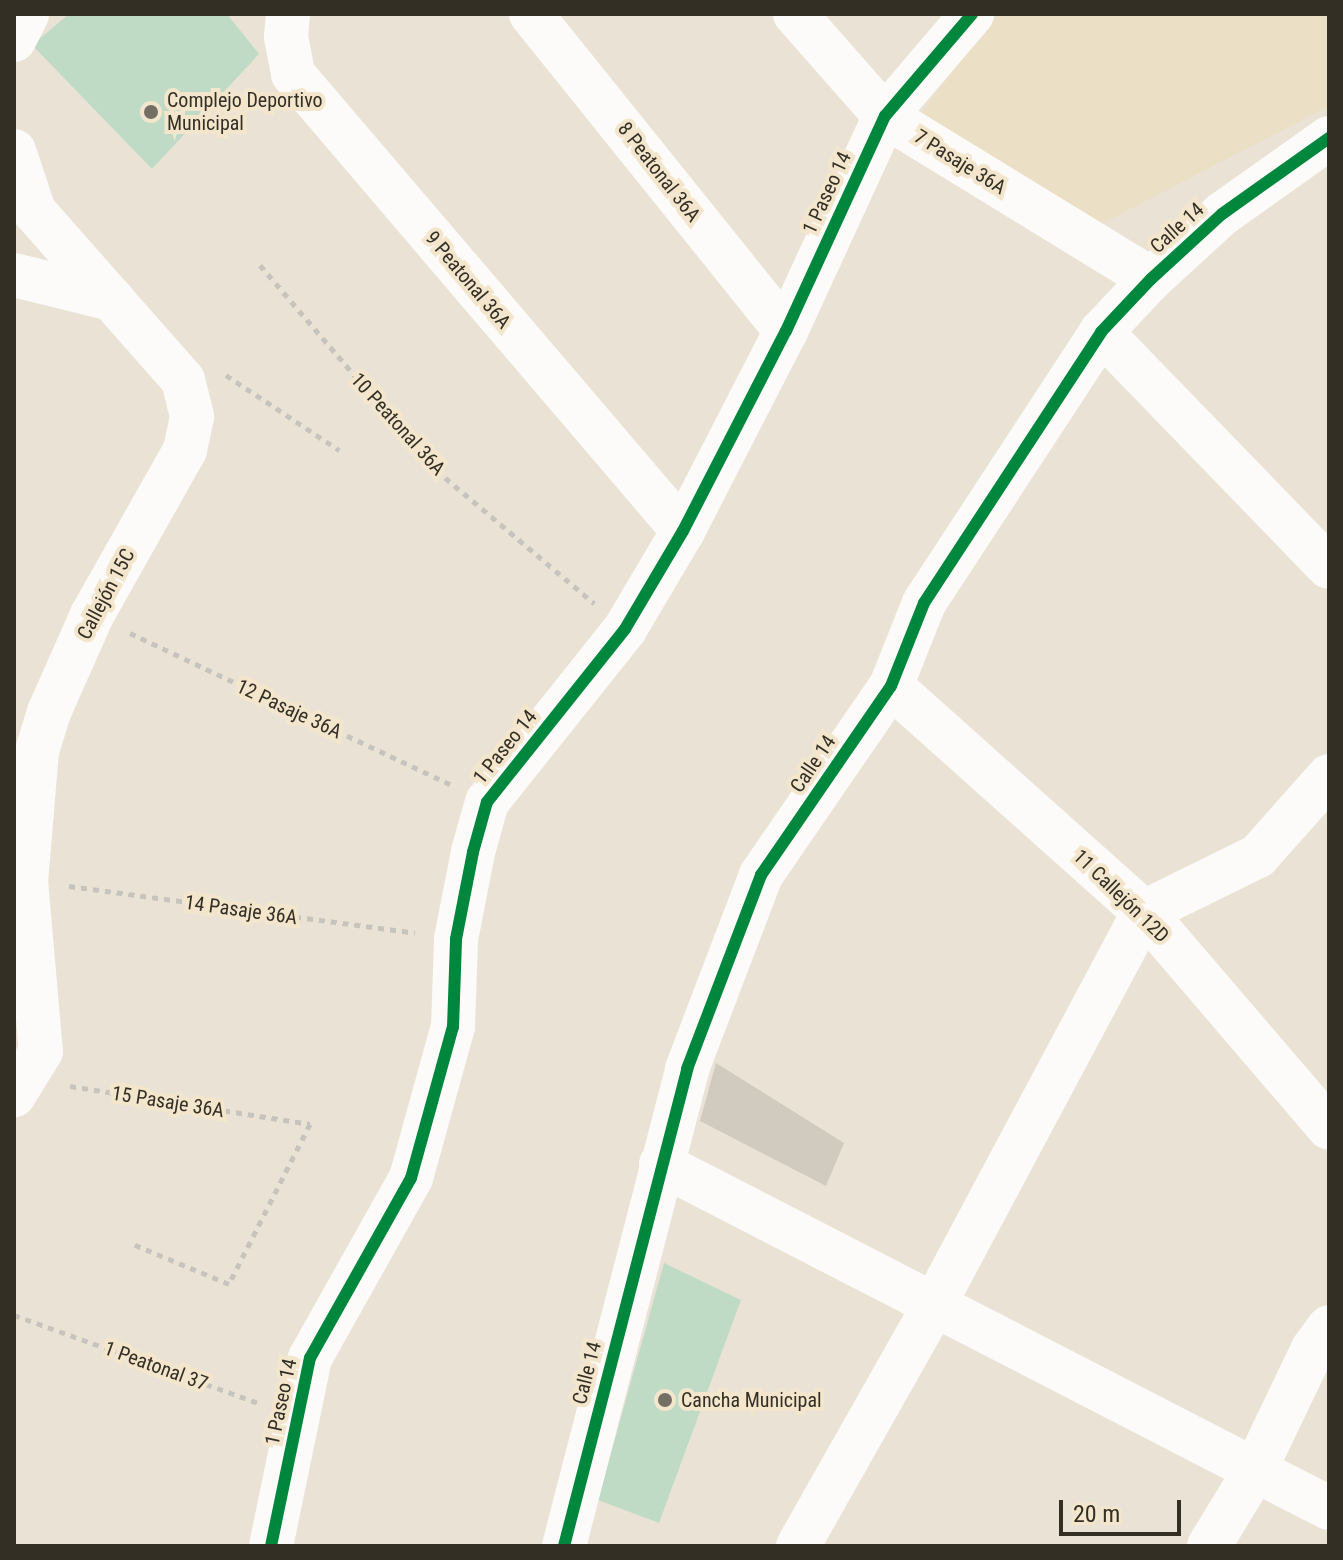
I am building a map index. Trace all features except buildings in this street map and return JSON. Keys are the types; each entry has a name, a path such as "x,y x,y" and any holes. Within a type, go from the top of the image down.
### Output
{"street":[{"path":"14,40 27,14"},
{"name":"8 Peatonal 36A","path":"531,14 786,331"},
{"name":"7 Pasaje 36A","path":"795,14 885,116 1151,279"},
{"name":"1 Paseo 14","path":"271,1546 310,1358 411,1178 453,1027 456,939 473,852 487,802 625,629 683,531 786,331 885,116 972,14"},
{"name":"9 Peatonal 36A","path":"280,22 293,74 683,531"},
{"name":"Calle 14","path":"572,1543 661,1164 687,1069 761,875 891,686 924,603 1101,332 1151,279 1222,214 1329,138"},
{"name":"Callejón 15C","path":"14,151 34,211 183,380 192,417 185,450 92,615 49,712 37,751 26,881 41,1051 20,1087"},
{"path":"14,275 112,299"},
{"path":"1101,332 1329,567"},
{"name":"11 Callejón 12D","path":"891,686 1144,912 1329,1128"},
{"path":"798,1546 933,1307 1144,912 1258,856 1329,776"},
{"path":"661,1164 933,1307 1329,1508"},
{"path":"1209,1546 1254,1472 1313,1349 1329,1327"}],"shaded area":[{"path":"995,14 1329,14 1329,106 1098,226 917,119"}],"green space":[{"name":"Complejo Deportivo Municipal","path":"69,14 227,14 259,54 152,169 32,45"},
{"name":"Cancha Municipal","path":"664,1263 741,1300 659,1523 598,1500"}],"cycle path":[{"path":"271,1546 310,1358 411,1178 453,1027 456,939 473,852 487,802 625,629 683,531 786,331 885,116 972,14"},
{"path":"564,1546 687,1069 761,875 891,686 924,603 1101,332 1151,279 1222,214 1329,138"}],"place":[{"name":"Complejo Deportivo Municipal","path":"151,112"},
{"name":"Cancha Municipal","path":"665,1400"}]}
